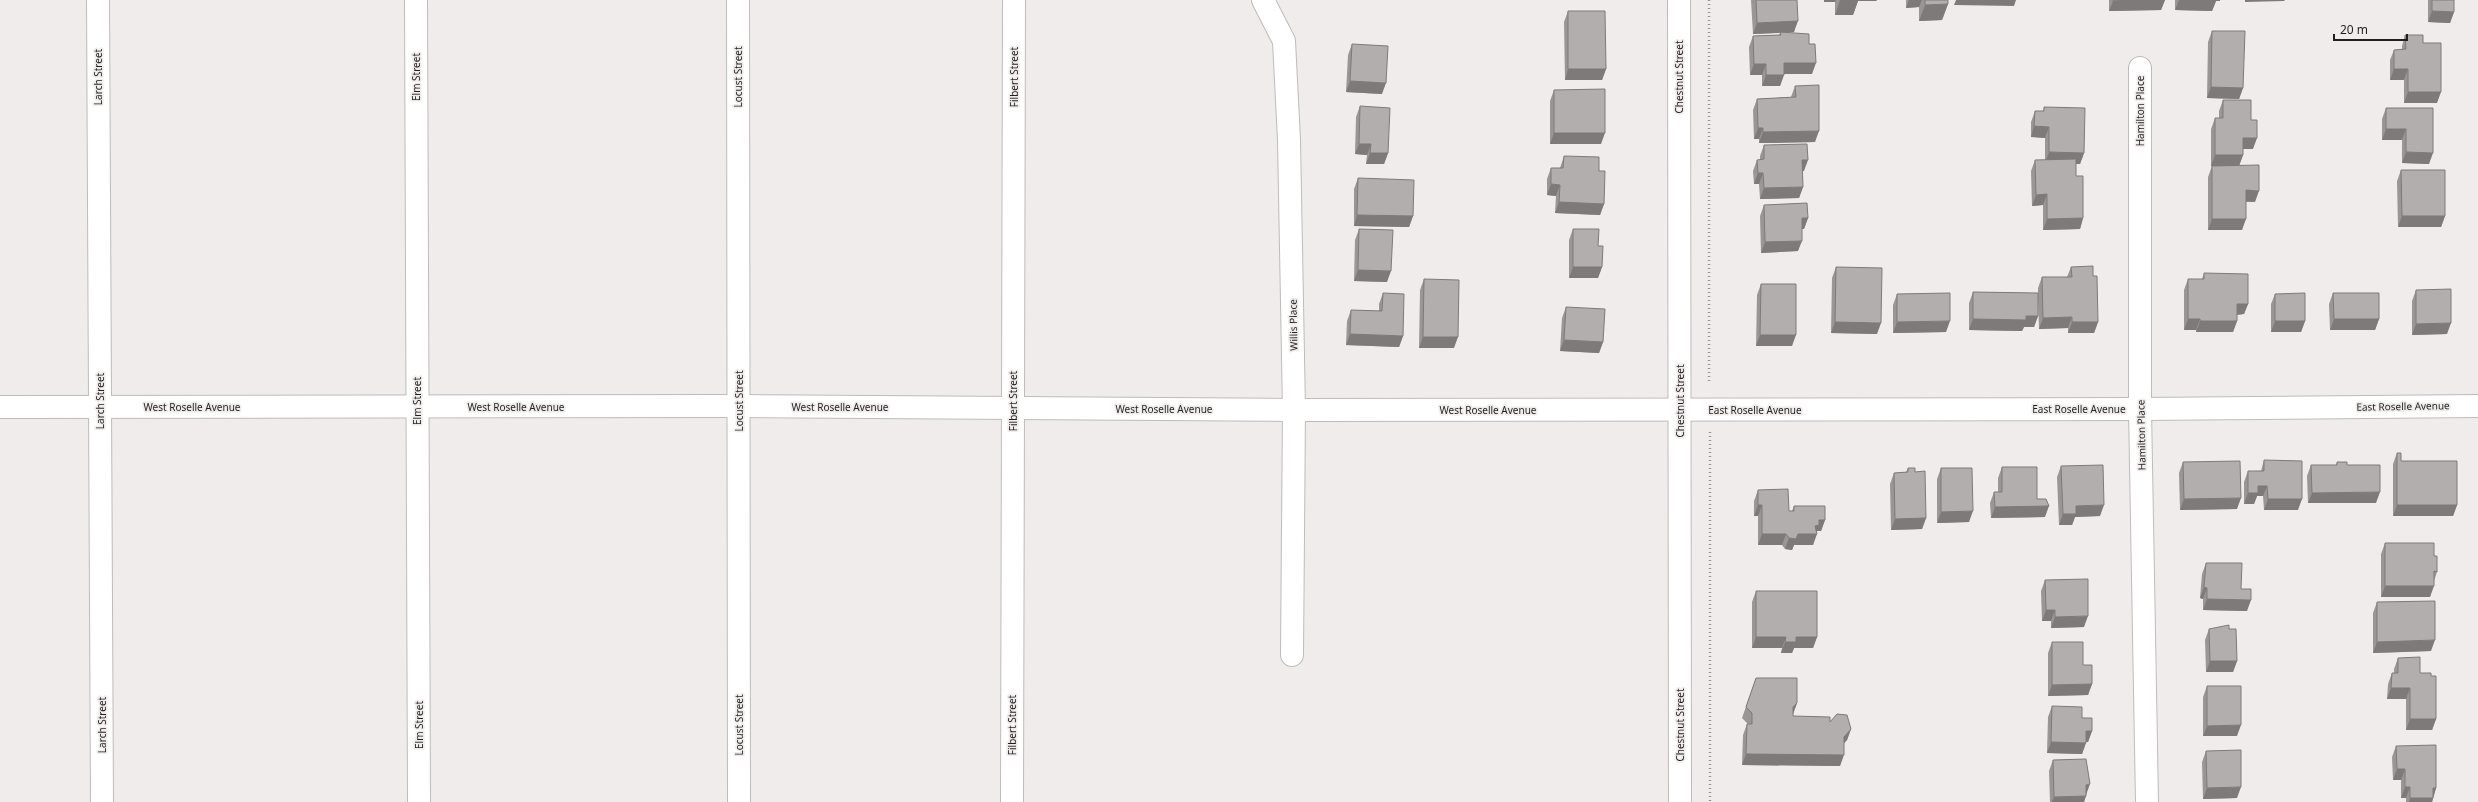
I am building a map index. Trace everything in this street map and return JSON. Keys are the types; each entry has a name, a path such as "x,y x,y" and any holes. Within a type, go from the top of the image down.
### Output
{"street":[{"name":"Larch Street","path":"98,0 102,802"},
{"name":"Elm Street","path":"416,0 419,802"},
{"name":"Locust Street","path":"738,0 739,802"},
{"name":"Filbert Street","path":"1012,802 1014,0"},
{"name":"Willis Place","path":"1263,0 1284,41 1294,410 1292,655"},
{"name":"Chestnut Street","path":"1679,0 1680,802"},
{"name":"Hamilton Place","path":"2140,68 2140,409 2147,802"},
{"name":"West Roselle Avenue","path":"0,408 739,406 1294,410 1680,410"},
{"name":"East Roselle Avenue","path":"1680,410 2140,409 2478,406"}],"path":[{"path":"1709,0 1709,383"},
{"path":"1710,425 1710,802"}],"building":[{"path":"1756,0 1797,0 1798,21 1757,23"},
{"path":"1925,0 1948,0 1948,4 1925,5"},
{"path":"2113,0 2137,0 2113,1"},
{"path":"2432,0 2454,0 2454,12 2432,11"},
{"path":"1568,11 1605,11 1606,69 1568,69"},
{"path":"2212,31 2245,31 2243,88 2211,87"},
{"path":"1780,32 1809,34 1809,44 1815,44 1816,63 1784,63 1784,75 1766,75 1766,64 1754,64 1753,36 1781,35"},
{"path":"2405,35 2423,35 2423,43 2441,43 2441,92 2408,92 2408,69 2394,69 2394,50 2406,49"},
{"path":"1352,44 1388,46 1386,83 1350,81"},
{"path":"1819,85 1819,131 1763,132 1763,128 1758,128 1757,99 1796,97 1795,86"},
{"path":"1605,89 1605,133 1554,133 1554,90"},
{"path":"2223,100 2251,100 2251,120 2257,120 2257,138 2243,138 2243,155 2215,155 2215,118 2223,118"},
{"path":"1360,106 1390,108 1388,153 1370,153 1371,144 1359,144"},
{"path":"2044,107 2085,108 2084,153 2049,152 2049,127 2034,126 2035,111 2044,111"},
{"path":"2386,108 2433,108 2433,153 2406,152 2406,129 2386,129"},
{"path":"1807,144 1808,160 1802,160 1803,187 1764,188 1763,173 1758,173 1757,160 1764,159 1764,145"},
{"path":"1564,156 1599,157 1599,171 1605,171 1604,204 1559,202 1560,185 1551,184 1551,168 1563,168"},
{"path":"2076,159 2076,176 2083,176 2083,218 2047,219 2047,194 2036,195 2035,160"},
{"path":"2259,165 2259,191 2246,190 2246,219 2212,219 2212,166"},
{"path":"2401,170 2445,170 2445,216 2402,216"},
{"path":"1358,178 1414,180 1413,216 1357,215"},
{"path":"1807,203 1808,218 1802,218 1802,241 1765,242 1764,205"},
{"path":"1359,229 1393,230 1391,271 1358,270"},
{"path":"1573,229 1599,229 1598,246 1603,246 1602,267 1573,267"},
{"path":"2093,266 2093,276 2097,276 2098,322 2072,322 2072,317 2043,318 2042,277 2072,277 2071,267"},
{"path":"1836,267 1882,268 1881,323 1835,322"},
{"path":"2204,273 2248,274 2248,304 2237,304 2237,321 2200,321 2200,319 2188,319 2188,279 2204,279"},
{"path":"1424,279 1459,280 1458,337 1423,337"},
{"path":"1761,284 1796,284 1796,335 1760,335"},
{"path":"2451,289 2451,323 2416,324 2416,290"},
{"path":"1973,292 2038,293 2038,316 2026,316 2026,320 1973,319"},
{"path":"1383,293 1404,294 1403,336 1350,334 1351,310 1382,311"},
{"path":"1950,293 1950,321 1897,322 1897,294"},
{"path":"2305,293 2305,321 2275,321 2275,294"},
{"path":"2333,293 2379,293 2379,319 2334,319"},
{"path":"1566,307 1605,309 1603,342 1564,340"},
{"path":"2397,453 2401,453 2401,461 2457,461 2457,505 2397,505"},
{"path":"2264,460 2302,461 2302,499 2268,499 2267,486 2258,486 2258,493 2248,493 2248,471 2264,471"},
{"path":"2240,461 2241,498 2184,499 2183,462"},
{"path":"2337,462 2347,462 2347,465 2380,465 2380,492 2312,493 2311,465 2337,465"},
{"path":"2103,465 2104,505 2076,506 2076,514 2063,514 2061,466"},
{"path":"2002,467 2037,467 2037,499 2046,499 2049,506 1995,507 1994,492 2002,492"},
{"path":"1908,468 1915,468 1915,472 1925,471 1926,518 1895,519 1894,473 1908,472"},
{"path":"1941,468 1972,468 1973,511 1941,512"},
{"path":"1788,489 1789,511 1794,511 1794,506 1825,506 1825,520 1819,520 1819,525 1815,526 1817,534 1798,534 1796,539 1789,538 1786,534 1762,534 1762,505 1758,505 1758,490"},
{"path":"2385,543 2434,543 2434,556 2437,556 2437,572 2434,571 2434,586 2385,586"},
{"path":"2206,563 2242,563 2241,589 2251,589 2251,600 2207,599 2207,588 2204,587"},
{"path":"2088,579 2088,616 2055,617 2055,610 2046,610 2045,580"},
{"path":"1756,591 1817,591 1817,637 1796,637 1796,642 1785,642 1786,637 1756,637"},
{"path":"2435,601 2435,640 2377,642 2377,602"},
{"path":"2229,625 2229,629 2236,629 2237,661 2210,661 2209,629"},
{"path":"2052,642 2083,642 2083,665 2092,665 2092,684 2052,685"},
{"path":"2420,657 2420,673 2431,673 2431,676 2436,676 2436,719 2410,719 2410,688 2391,688 2392,673 2398,673 2398,658"},
{"path":"1756,678 1797,678 1797,703 1793,707 1793,716 1830,717 1830,722 1837,714 1847,715 1851,729 1844,737 1844,755 1746,754 1747,724 1752,724 1752,713 1746,707"},
{"path":"2207,686 2241,686 2241,725 2207,726"},
{"path":"2052,706 2082,707 2082,718 2092,718 2092,731 2086,731 2086,743 2051,742"},
{"path":"2436,745 2436,788 2433,788 2433,798 2410,798 2410,787 2405,787 2405,769 2397,769 2396,746"},
{"path":"2241,750 2241,787 2207,788 2206,751"},
{"path":"2086,759 2090,784 2086,785 2086,796 2054,797 2053,760"}]}
